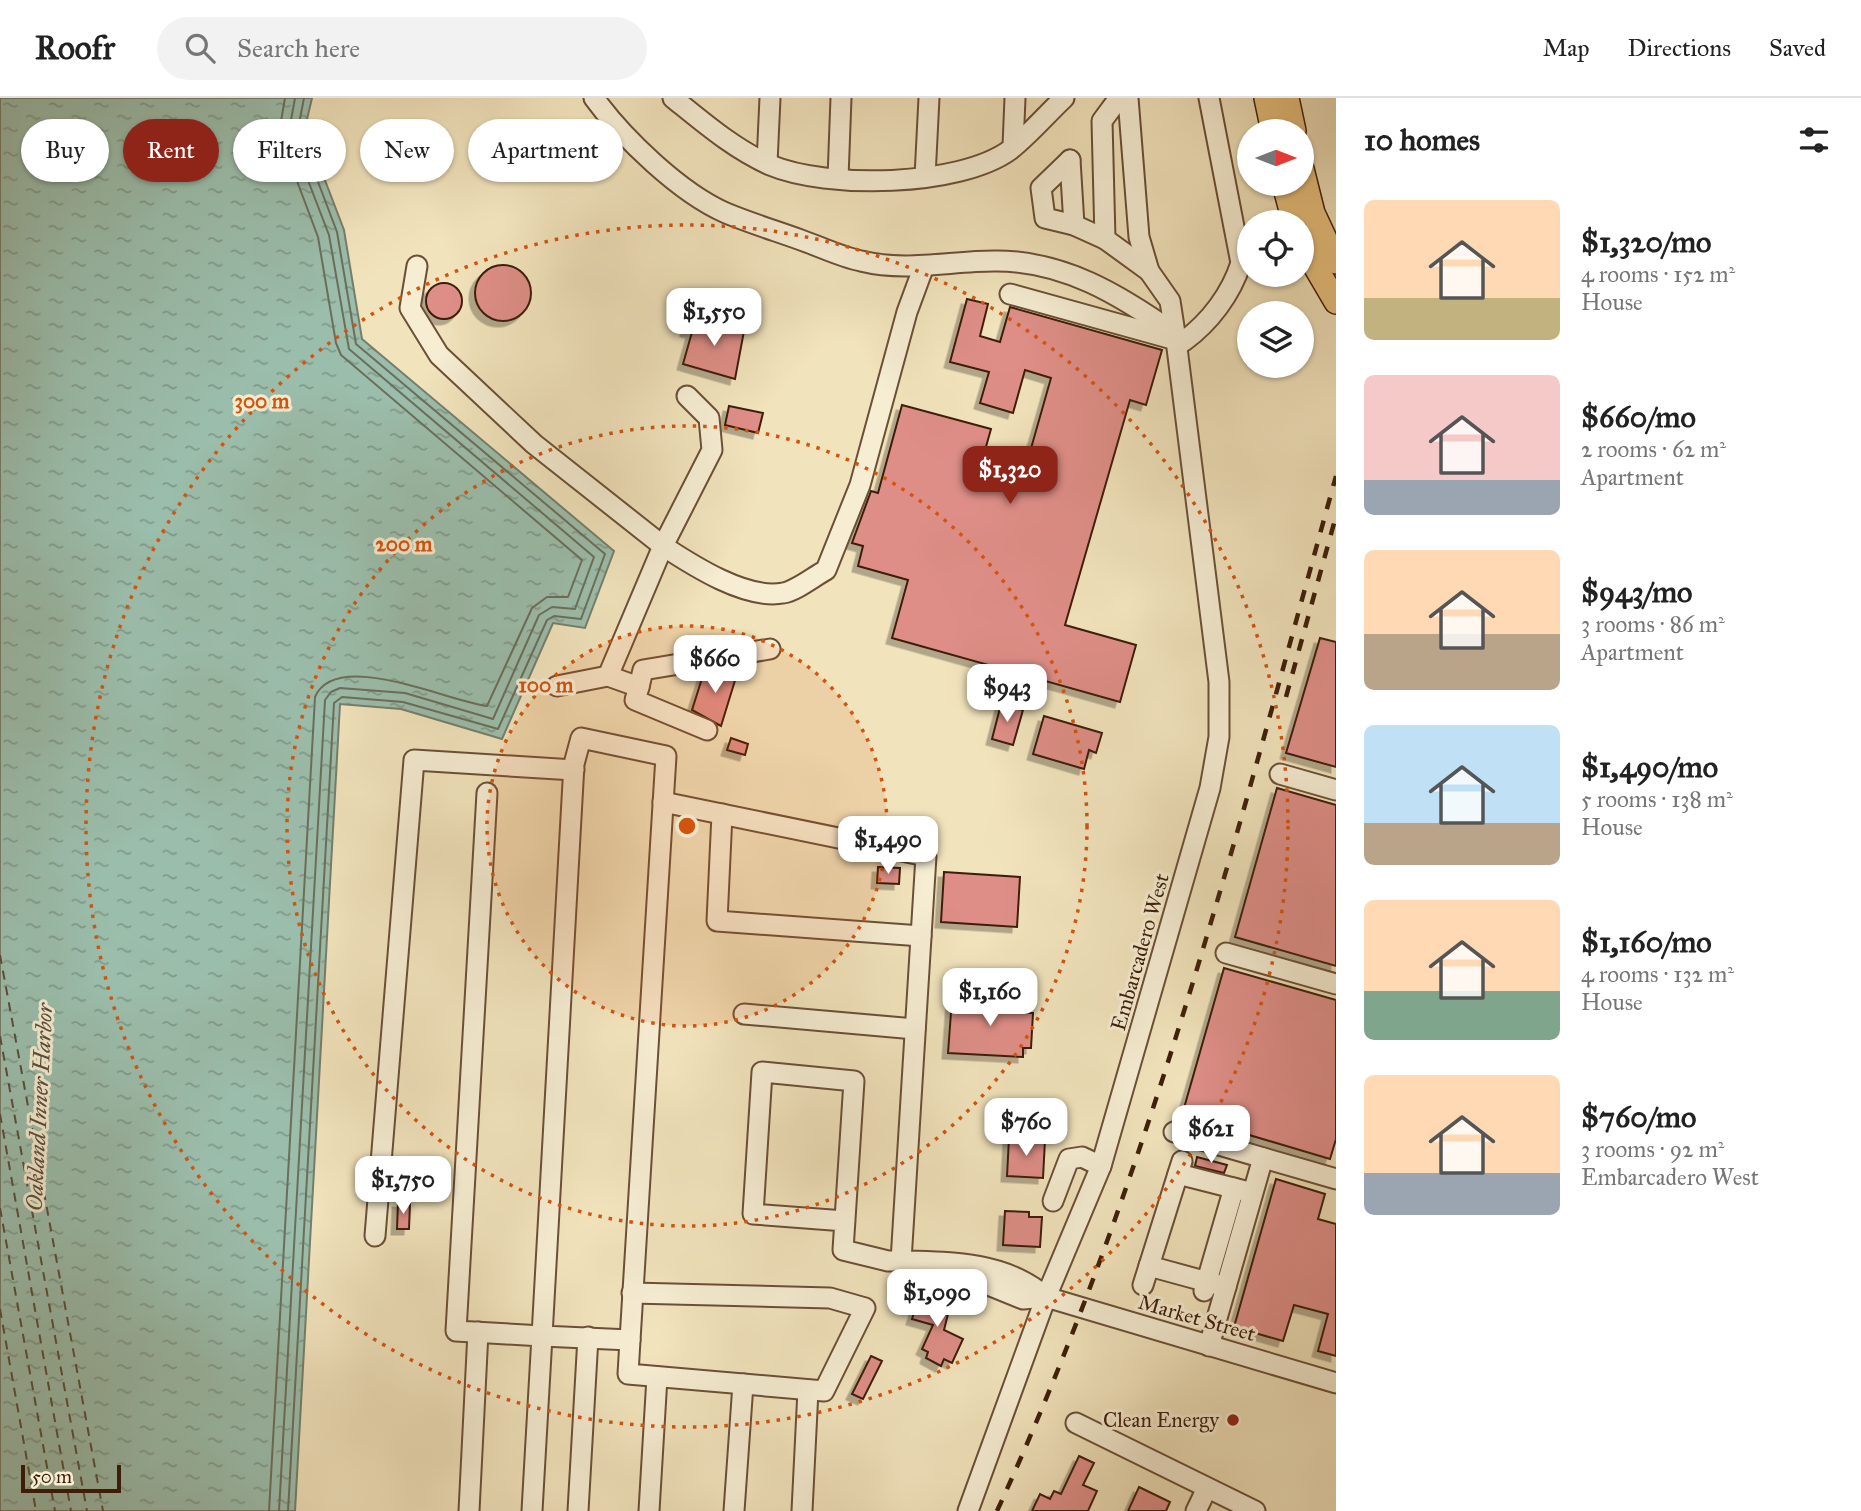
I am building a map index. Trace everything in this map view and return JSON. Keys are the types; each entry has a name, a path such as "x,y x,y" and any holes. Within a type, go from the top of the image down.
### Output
{"main road":[{"path":"1266,98 1270,119"},
{"path":"1287,98 1291,119"},
{"path":"1309,196 1313,213 1336,262"},
{"path":"1314,264 1336,302"}],"street":[{"path":"594,98 608,117 662,171 723,212 862,262 924,266 996,261 1059,269 1092,282 1134,305 1175,337"},
{"path":"673,98 721,137 782,169 838,178 899,182 973,167 1013,146 1064,98"},
{"path":"767,163 769,98"},
{"path":"838,178 841,98"},
{"path":"925,177 929,98"},
{"path":"1013,146 1015,98"},
{"path":"1105,239 1102,121 1119,98"},
{"path":"1128,98 1139,237 1149,271 1170,301 1175,337"},
{"path":"1010,294 1184,341 1210,319 1237,275 1241,263 1209,98"},
{"path":"1074,225 1105,239 1149,271"},
{"path":"417,266 410,308 439,355 534,444 663,546 700,571 750,590 783,594 826,570 860,485 907,312 924,266"},
{"name":"Embarcadero West","path":"968,1511 1046,1297 1101,1166 1210,788 1219,737 1219,682 1175,337"},
{"path":"608,676 663,546 712,450 709,418 687,396"},
{"path":"707,730 635,700 643,670 770,649"},
{"path":"557,686 608,676 639,687"},
{"path":"531,1511 574,770 581,738 666,756 632,1293 628,1374 824,1391 865,1308 830,1298 632,1293"},
{"path":"375,1236 414,760 574,770"},
{"path":"1280,774 1336,790"},
{"path":"487,793 456,1331 630,1340"},
{"path":"663,803 926,856 901,1261"},
{"path":"722,814 717,921 921,936"},
{"path":"1226,953 1336,984"},
{"path":"744,1014 915,1029"},
{"path":"762,1072 854,1081 845,1221 753,1213 762,1072"},
{"path":"1174,1132 1336,1179"},
{"path":"1053,1201 1069,1159 1082,1157 1101,1166"},
{"path":"1253,1194 1180,1167 1146,1276 1174,1273 1170,1285 1203,1294 1216,1284 1253,1194 1263,1158"},
{"path":"1209,1346 1216,1284 1234,1188"},
{"name":"Market Street","path":"845,1221 843,1250 888,1261 932,1261 988,1267 1028,1282 1046,1297 1336,1383"},
{"path":"469,1511 478,1332"},
{"path":"578,1511 588,1338"},
{"path":"649,1511 657,1377"},
{"path":"734,1511 743,1384"},
{"path":"802,1511 808,1390"},
{"path":"1076,1423 1250,1510"},
{"path":"1196,1511 1207,1488"}],"water":[{"name":"Oakland Inner Harbor","path":"0,98 312,98 307,119 233,119 233,182 326,182 344,230 362,339 614,551 585,628 553,623 502,739 401,709 340,704 295,1511 0,1511"}],"building":[{"path":"497,265 509,265 519,269 527,277 531,293 527,309 519,317 509,321 497,321 487,317 479,309 475,299 475,287 479,277 487,269"},
{"path":"444,283 457,288 462,301 457,314 444,319 431,314 426,301 431,288"},
{"path":"967,299 988,304 980,336 1000,342 1010,307 1162,350 1146,405 1130,400 1065,625 1136,645 1120,702 892,638 908,580 858,566 863,546 852,543 871,491 878,493 902,405 991,429 978,475 1020,487 1051,378 1025,370 1013,413 980,403 989,372 950,362"},
{"path":"689,317 744,331 735,379 683,364 692,332 686,331"},
{"path":"729,406 763,413 758,433 725,425"},
{"path":"1320,638 1336,642 1336,767 1286,753"},
{"path":"722,669 737,674 721,726 692,710 704,672"},
{"path":"1001,704 1023,710 1013,745 992,739"},
{"path":"1044,716 1102,733 1096,753 1089,750 1084,769 1033,754"},
{"path":"731,738 748,744 745,755 727,750"},
{"path":"1277,788 1336,805 1336,966 1235,937"},
{"path":"878,867 900,868 899,884 877,883"},
{"path":"944,872 1020,877 1017,927 941,922"},
{"path":"1224,968 1336,1000 1336,1139 1330,1159 1182,1115"},
{"path":"952,999 1026,1004 1026,1013 1033,1013 1031,1048 1023,1048 1023,1057 948,1053"},
{"path":"1009,1138 1045,1140 1043,1178 1007,1176"},
{"path":"1197,1157 1227,1165 1224,1173 1195,1166"},
{"path":"1276,1179 1325,1194 1318,1219 1336,1224 1336,1356 1318,1351 1328,1314 1294,1305 1283,1341 1234,1327"},
{"path":"398,1202 410,1203 409,1229 397,1229"},
{"path":"1005,1211 1029,1212 1029,1217 1042,1217 1040,1247 1003,1245"},
{"path":"920,1293 951,1302 944,1330 963,1339 952,1363 944,1359 941,1366 926,1358 928,1352 922,1349 933,1325 912,1319"},
{"path":"871,1356 882,1361 863,1399 852,1394"},
{"path":"1079,1456 1094,1463 1083,1485 1097,1491 1088,1511 1032,1511 1040,1494 1050,1499 1054,1491 1061,1494"},
{"path":"1139,1487 1170,1502 1166,1511 1128,1511"}],"ferry route":[{"path":"0,955 103,1511"},
{"path":"0,1036 87,1511"},
{"path":"0,1114 71,1511"},
{"path":"0,1208 55,1511"},
{"path":"0,1309 36,1511"}],"railway":[{"path":"997,1511 1051,1386 1145,1131 1226,870 1336,476"},
{"path":"1286,697 1336,516"}],"place":[{"name":"Clean Energy","path":"1233,1420"}]}
